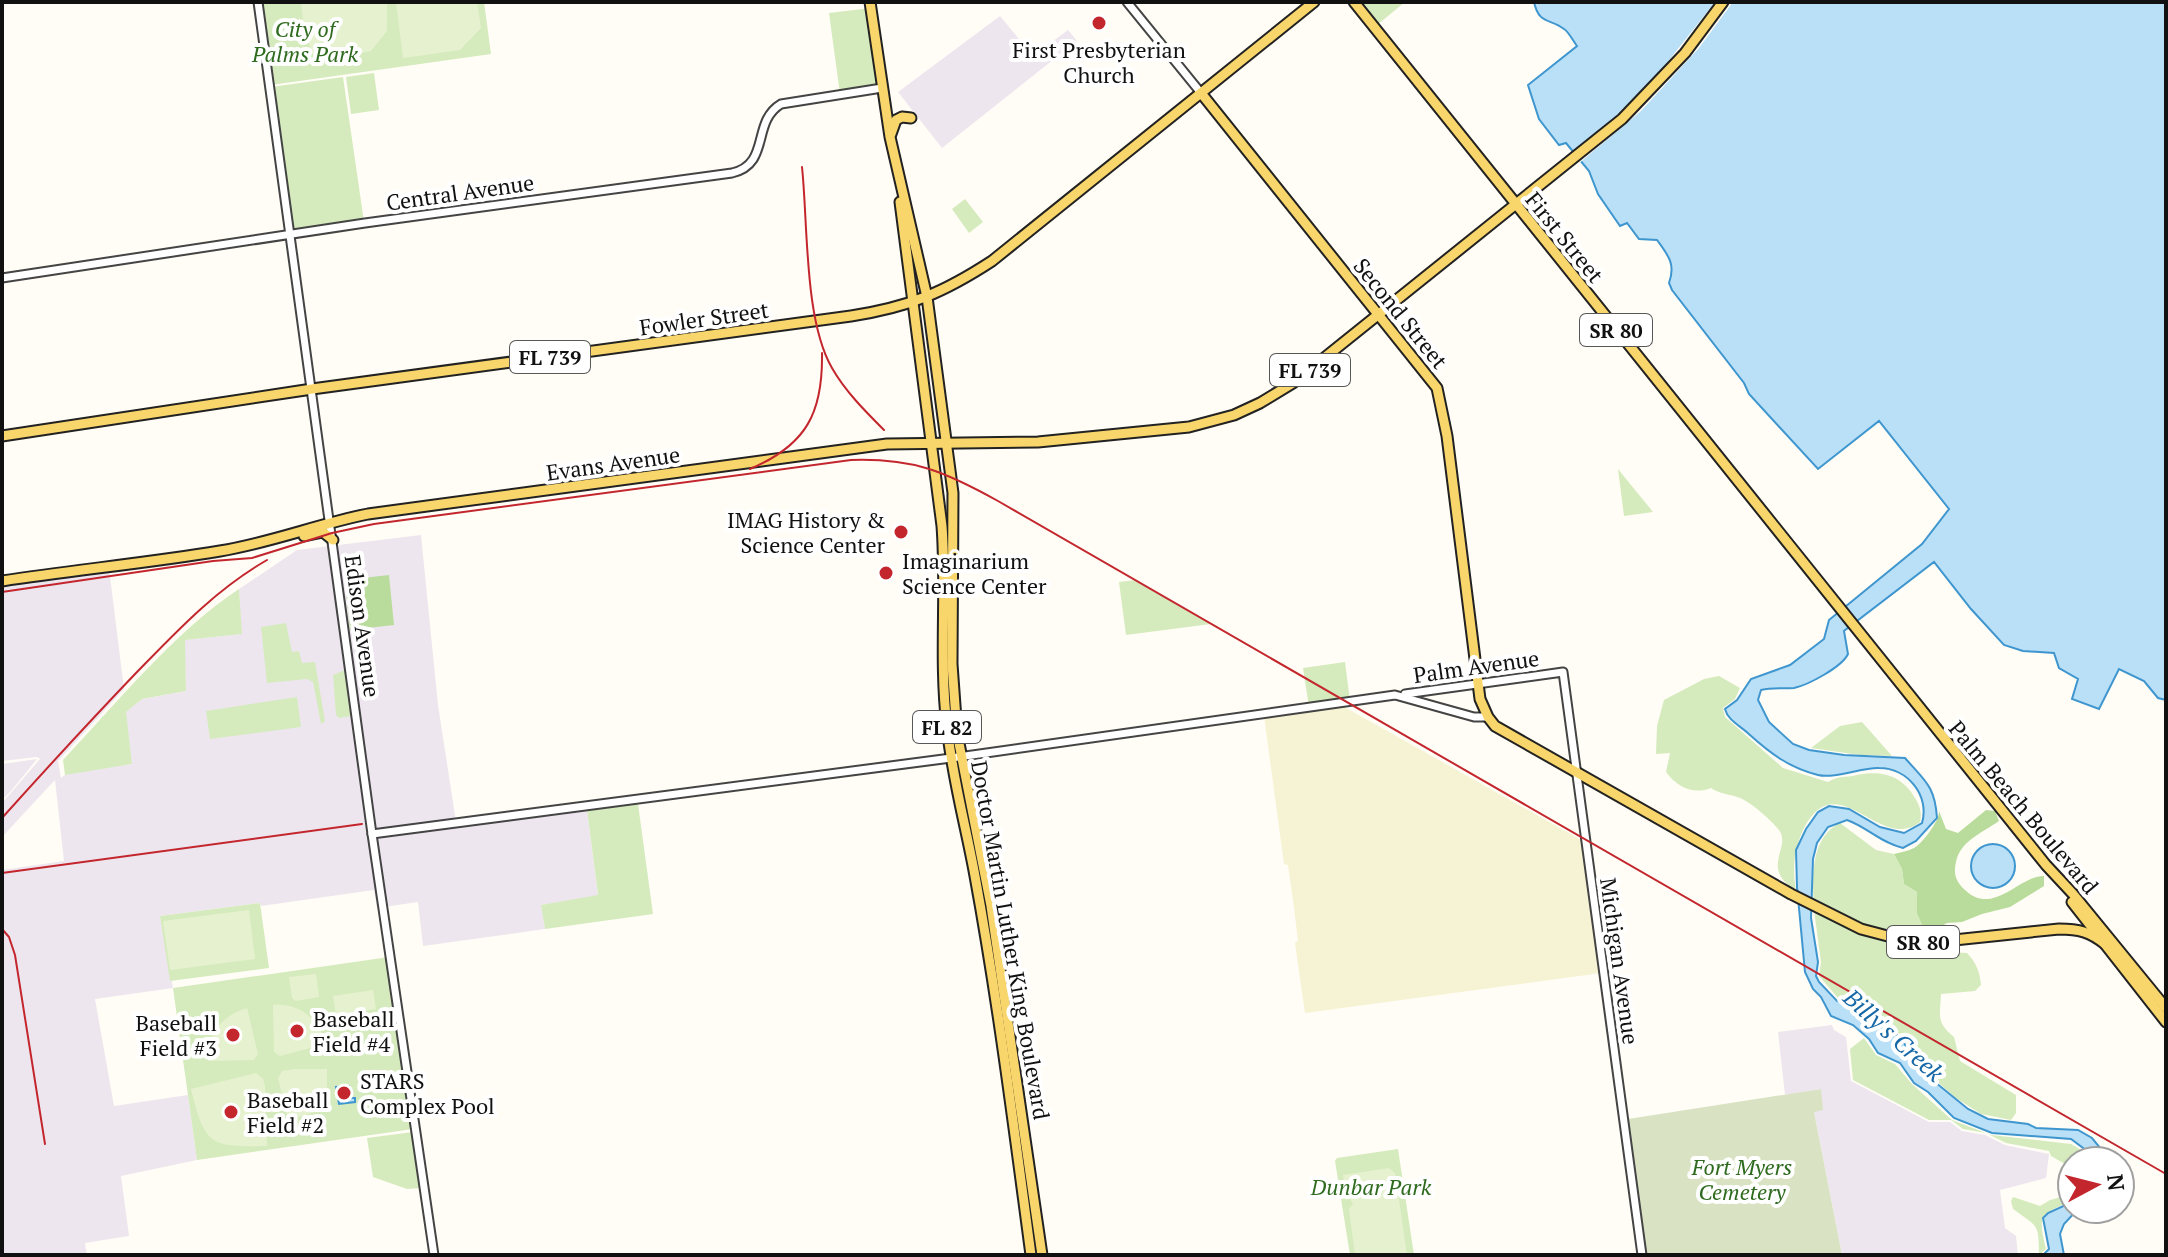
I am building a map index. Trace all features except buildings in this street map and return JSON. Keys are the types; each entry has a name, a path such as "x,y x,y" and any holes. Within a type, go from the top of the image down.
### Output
{"main road":[{"name":"FL 82","path":"870,2 897,175 927,297"},
{"name":"Fowler Street","path":"2,436 312,389 847,317 912,304 960,281 992,261 1314,2"},
{"name":"First Street","path":"1354,2 1855,627"},
{"path":"1380,314 1622,119 1685,53 1723,2"},
{"name":"Second Street","path":"1201,93 1429,375 1440,397 1480,699 1488,717"},
{"path":"890,137 896,120 911,118"},
{"name":"FL 82","path":"897,175 931,443"},
{"path":"901,223 908,227 917,267 922,275"},
{"name":"Doctor Martin Luther King Boulevard","path":"927,297 954,520 952,664 956,757 991,906 1042,1255"},
{"name":"Evans Avenue","path":"2,581 219,551 380,512 887,444 1038,442 1162,431 1209,423 1260,403 1293,383 1380,314"},
{"name":"Doctor Martin Luther King Boulevard","path":"931,443 944,556 943,669 1031,1255"},
{"path":"262,542 279,544 321,532 333,540"},
{"name":"Palm Beach Boulevard","path":"1855,627 2163,1010 2166,1022"},
{"name":"SR 80","path":"1488,717 1501,731 1577,775 1819,910 1861,929 1911,941 1959,941 2072,929 2090,933 2105,944"},
{"path":"976,883 983,891 985,902 991,906"},
{"path":"2059,929 2085,914"},
{"name":"Palm Beach Boulevard","path":"2085,914 2105,944 2163,1010"},
{"path":"982,918 989,923 993,947 997,951"},
{"path":"1013,1126 1020,1137 1025,1163 1030,1166"},
{"path":"1028,1233 1040,1242"}],"street":[{"name":"Edison Avenue","path":"258,2 372,834 434,1255"},
{"name":"Second Street","path":"1127,2 1201,93"},
{"name":"Central Avenue","path":"2,278 739,171 750,165 758,155 764,122 770,112 781,104 882,88"},
{"name":"Palm Avenue","path":"372,834 956,757 1563,672"},
{"name":"Michigan Avenue","path":"1563,672 1642,1255"},
{"path":"1395,695 1474,717 1488,717"}],"shaded area":[{"path":"1000,16 1033,56 1068,30 1077,41 942,148 898,92"},
{"path":"421,535 438,705 457,828 587,810 598,896 542,905 545,929 423,946 418,902 377,908 374,890 160,916 173,988 95,999 114,1106 188,1095 197,1160 121,1176 129,1236 85,1243 87,1255 2,1255 2,870 64,861 55,780 2,837 2,803 40,759 2,761 2,584 109,568 124,689 58,761 61,778 67,773 132,764 125,712 142,699 186,691 184,640 241,634 239,589 297,550"},
{"path":"1341,705 1583,841 1601,973 1305,1013 1295,943 1298,941 1294,908 1288,865 1284,864 1264,716"},
{"path":"37,759 11,791 2,800 2,764"},
{"path":"1832,1025 1834,1030 1846,1037 1851,1081 1929,1122 1950,1122 1962,1131 1985,1135 2005,1145 2049,1154 2046,1178 2000,1190 2005,1228 2016,1236 2018,1255 1842,1255 1814,1112 1820,1089 1785,1095 1778,1032"}],"green space":[{"name":"City of Palms Park","path":"258,2 484,2 491,54 271,85"},
{"path":"301,2 387,2 387,31 371,51 350,55 313,54 304,30"},
{"path":"396,2 477,2 481,28 460,50 403,58"},
{"path":"1359,2 1405,2 1377,25"},
{"path":"871,8 882,88 840,94 829,13"},
{"path":"374,73 379,110 351,114 346,77"},
{"path":"343,77 364,222 291,234 271,87"},
{"path":"965,199 983,222 969,233 952,209"},
{"path":"1618,469 1653,512 1624,516"},
{"path":"389,575 394,625 350,630 345,580"},
{"path":"1136,580 1211,624 1126,635 1119,582"},
{"path":"239,589 242,634 185,640 186,691 142,699 126,712 132,764 65,775 63,760 125,692 192,626"},
{"path":"286,623 292,652 299,651 302,663 315,662 325,721 321,724 313,682 307,679 267,683 261,627"},
{"path":"1345,662 1350,701 1309,707 1303,668"},
{"path":"345,670 351,716 339,718 336,715 333,675"},
{"path":"1719,676 1740,688 1735,699 1723,708 1725,717 1783,768 1828,782 1866,774 1890,776 1910,790 1920,809 1920,822 1905,829 1889,827 1844,806 1830,805 1816,811 1803,830 1798,845 1794,867 1796,891 1780,874 1778,858 1782,837 1771,821 1740,798 1711,788 1698,791 1680,786 1666,772 1670,753 1656,754 1657,726 1664,700 1704,679"},
{"path":"297,697 301,727 210,739 206,711"},
{"path":"1862,722 1892,756 1811,748 1840,726"},
{"path":"638,804 653,914 545,929 541,905 598,895 587,810"},
{"path":"1986,810 1995,811 1999,821 1962,848 1955,866 1959,884 1975,897 1986,899 2035,877 2044,876 2044,886 2010,907 1962,922 1947,923 1937,929 1924,929 1917,914 1917,892 1904,884 1902,869 1894,854 1917,846 1934,826 1939,811 1946,829 1958,833"},
{"path":"1840,823 1876,850 1894,854 1902,869 1904,884 1917,892 1917,914 1924,929 1924,939 1876,931 1814,904 1815,858 1823,838"},
{"path":"260,903 269,968 170,981 160,916"},
{"path":"249,910 255,959 170,970 163,921"},
{"path":"1814,910 1923,944 1925,951 1967,953 1977,968 1981,985 1975,991 1941,994 1940,1018 1954,1037 1960,1061 2016,1095 2016,1113 2011,1120 1981,1114 1956,1098 1916,1063 1904,1036 1887,1028 1870,1011 1838,998 1819,976 1821,962"},
{"path":"389,957 413,1129 197,1160 173,988"},
{"path":"316,974 319,997 296,1001 292,998 289,977"},
{"path":"373,990 376,1009 336,1015 333,996"},
{"name":"Baseball Field #4","path":"273,1005 291,1007 306,1014 318,1027 325,1044 280,1056 274,1052"},
{"name":"Baseball Field #3","path":"247,1008 258,1054 254,1060 208,1061 210,1042 217,1027"},
{"path":"1864,1038 1876,1055 1895,1064 1952,1120 1986,1133 1963,1129 1951,1120 1929,1120 1853,1080 1850,1049"},
{"path":"327,1069 327,1100 318,1111 288,1120 278,1078 282,1071"},
{"name":"Baseball Field #2","path":"256,1073 265,1086 267,1146 233,1146 213,1139 201,1122 191,1089"},
{"name":"Fort Myers Cemetery","path":"1821,1089 1823,1110 1814,1112 1842,1255 1647,1255 1628,1119"},
{"path":"413,1132 421,1188 407,1189 373,1177 367,1138"},
{"path":"1987,1133 2073,1145 2056,1145 2056,1159 2049,1151 2006,1143"},
{"name":"Dunbar Park","path":"1398,1149 1414,1255 1350,1255 1335,1161 1337,1158"},
{"name":"Dunbar Park","path":"1389,1168 1395,1173 1407,1255 1355,1255 1349,1209 1353,1204 1346,1193 1343,1175"},
{"path":"2013,1197 2040,1206 2056,1198 2056,1208 2042,1221 2046,1249 2039,1255 2035,1226 2013,1209 2011,1201"}],"water":[{"name":"Billy's Creek","path":"1534,2 2166,2 2166,700 2158,698 2144,681 2119,669 2099,709 2072,699 2078,679 2059,668 2054,653 2023,651 2004,645 1934,562 1844,631 1848,654 1839,664 1824,675 1794,688 1761,690 1758,700 1769,722 1793,744 1809,750 1844,755 1905,758 1928,785 1934,798 1937,818 1916,841 1903,848 1847,820 1828,827 1817,843 1813,859 1811,918 1819,982 1837,1001 1869,1012 1886,1029 1902,1038 1914,1065 1968,1109 1988,1119 2028,1124 2036,1128 2078,1130 2098,1145 2079,1145 2071,1139 1992,1133 1954,1118 1928,1092 1914,1083 1900,1063 1878,1053 1869,1039 1853,1025 1831,1016 1813,989 1805,972 1797,887 1796,850 1806,829 1818,812 1829,806 1849,809 1880,827 1904,833 1922,823 1923,803 1914,785 1890,769 1872,768 1825,776 1781,760 1732,720 1725,709 1737,700 1751,679 1790,665 1824,639 1829,620 1922,544 1949,509 1879,421 1818,469 1749,394 1744,383 1672,290 1669,283 1672,270 1670,260 1657,240 1639,239 1627,223 1620,226 1598,194 1589,171 1566,143 1559,145 1539,119 1528,85 1577,46 1566,30 1542,18"},
{"path":"1993,844 2009,850 2015,866 2009,882 1993,888 1977,882 1971,866 1977,850"},
{"name":"STARS Complex Pool","path":"349,1086 355,1102 339,1104 336,1087"},
{"path":"2056,1209 2056,1225 2064,1225 2060,1234 2064,1255 2043,1255 2049,1249 2043,1218"}],"pier":[{"path":"1715,2 1733,2 1699,48 1641,111 1578,164 1570,155 1611,121 1658,74"}],"railway":[{"path":"802,167 812,298 823,348 843,385 884,430"},
{"path":"750,469 785,449 808,424 819,393 822,353"},
{"path":"2,592 252,558 332,533 374,524 851,460 893,461 928,468 998,501 2166,1174"},
{"path":"2,818 182,627 230,584 267,560"},
{"path":"2,873 362,824"},
{"path":"2,929 9,937 15,955 45,1144"}],"place":[{"name":"First Presbyterian Church","path":"1099,23"},
{"name":"IMAG History & Science Center","path":"901,532"},
{"name":"Imaginarium Science Center","path":"886,573"},
{"name":"Baseball Field #4","path":"297,1031"},
{"name":"Baseball Field #3","path":"233,1035"},
{"name":"STARS Complex Pool","path":"344,1093"},
{"name":"Baseball Field #2","path":"231,1112"}]}
